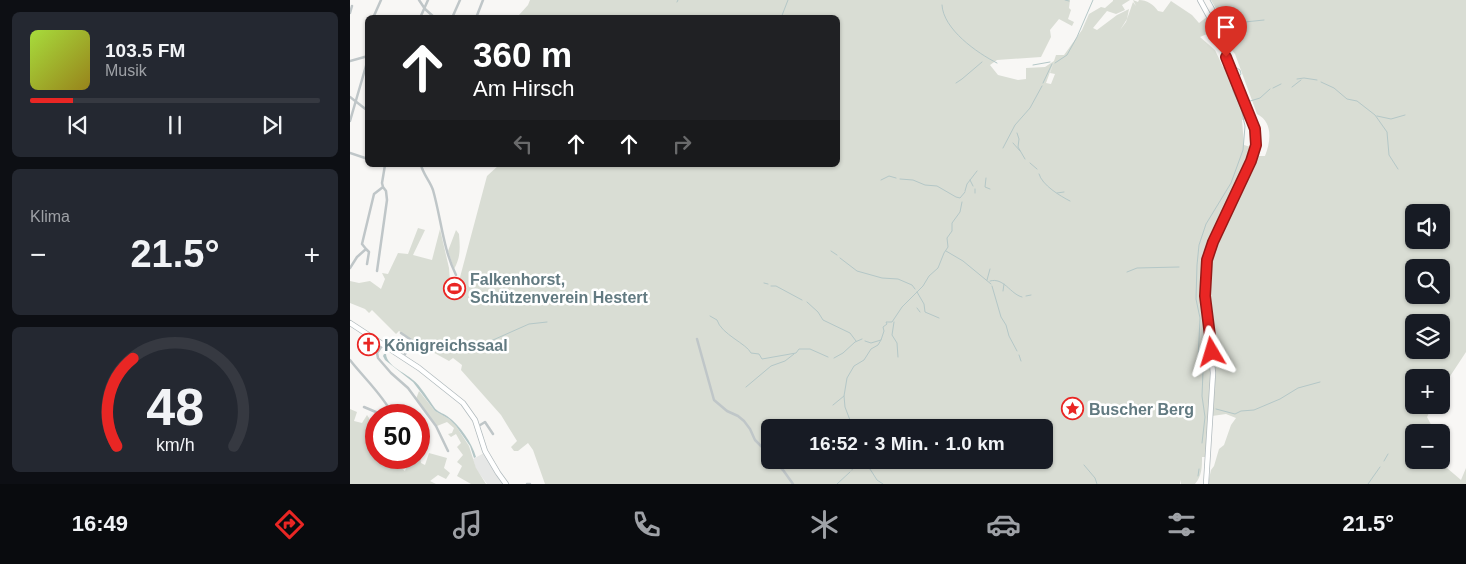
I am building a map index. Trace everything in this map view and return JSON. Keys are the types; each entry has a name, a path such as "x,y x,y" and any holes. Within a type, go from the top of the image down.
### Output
{"main road":[{"path":"1200,0 1212,22 1255,129 1256,139 1254,152 1213,242 1207,260 1205,285 1213,374 1206,484"},
{"path":"350,323 403,357 463,403 471,413 485,451 506,484"}],"street":[{"path":"374,15 381,0"},
{"path":"419,0 432,15"},
{"path":"422,15 428,0"},
{"path":"453,15 460,0"},
{"path":"477,15 483,0"},
{"path":"350,13 352,6"},
{"path":"350,61 365,58"},
{"path":"350,121 365,68"},
{"path":"350,97 365,109"},
{"path":"350,153 365,158"},
{"path":"377,271 387,200 386,191 382,183 385,167"},
{"path":"422,167 432,189 448,256 456,275"},
{"path":"367,264 369,252 362,244 374,194 383,187"},
{"path":"350,268 366,249"},
{"path":"401,333 426,350"},
{"path":"697,339 714,400 727,411 744,421 755,440 761,446"},
{"path":"403,357 413,342"},
{"path":"383,344 377,353 378,358 408,388 436,426 448,451"},
{"path":"350,360 385,404"},
{"path":"477,427 485,422 493,434"},
{"path":"782,469 793,484"}],"shaded area":[{"path":"530,0 1070,0 1069,8 1071,10 1068,19 1074,22 1072,26 1059,19 1050,30 1051,37 1041,57 997,60 990,65 998,75 1018,80 1026,79 1026,68 1045,67 1054,61 1056,55 1064,55 1082,30 1089,14 1101,7 1105,8 1113,0 1130,0 1122,5 1125,10 1116,14 1107,11 1093,28 1097,30 1117,15 1129,9 1127,19 1120,30 1126,22 1133,2 1136,6 1133,0 1138,2 1142,0 1152,4 1158,11 1163,12 1171,1 1192,15 1199,23 1207,17 1214,31 1200,37 1215,50 1223,67 1228,67 1249,119 1242,120 1244,145 1254,148 1207,254 1204,268 1212,374 1206,457 1202,457 1201,471 1195,484 1181,484 1180,480 1180,484 545,484 533,450 528,443 518,451 514,451 511,447 517,441 501,415 461,370 462,365 453,358 449,361 399,331 396,334 372,310 369,313 365,309 350,303 350,281 359,283 370,281 381,289 385,279 382,273 388,274 398,253 408,254 418,228 425,230 413,255 432,260 440,229 450,281 459,281 487,176 497,167 840,167 840,15 519,15","holes":["1054,61 1050,73 1055,74 1051,84 1046,83"]},
{"path":"1211,0 1466,0 1466,352 1450,376 1450,369 1405,369 1405,414 1428,414 1427,417 1431,424 1405,424 1405,469 1448,469 1461,480 1466,468 1466,484 1208,484 1219,449 1224,445 1231,425 1236,418 1226,414 1212,416 1215,368 1207,299 1207,272 1213,245 1230,214 1254,156 1265,156 1269,144 1269,132 1266,122 1257,114 1235,54 1231,49 1223,21"},
{"path":"456,230 459,234 460,252 454,269 448,251"},
{"path":"386,354 389,362 416,382 435,409 447,416 461,429 476,457 474,458 470,446 456,426 449,419 435,411 413,382 385,360 383,356"},
{"path":"419,391 429,404 420,404 416,399"},
{"path":"430,405 435,411 449,419 456,426 469,446 476,468 486,484 471,484 457,476 462,466 457,462 463,455 457,447 461,443 456,434 451,437 448,434 452,433 454,428 447,422 437,426 430,417"},
{"path":"350,409 357,412 354,421 362,423 365,418 365,469 402,469 405,471 406,469 430,469 430,453 447,458 444,468 450,473 446,479 438,475 430,481 436,484 350,484"},
{"path":"484,453 496,475 504,484 487,484 476,469 473,459"}],"waterway":[{"path":"782,15 788,0"},
{"path":"1065,0 1069,1"},
{"path":"1055,63 1067,55 1093,0"},
{"path":"1210,0 1224,26"},
{"path":"942,5 948,23 962,39 971,47 997,63"},
{"path":"1224,29 1235,21 1264,20"},
{"path":"1225,30 1230,54"},
{"path":"1231,61 1232,65 1240,70 1241,74 1238,78"},
{"path":"956,83 982,62"},
{"path":"1033,65 1050,62"},
{"path":"1043,83 1052,64"},
{"path":"1297,79 1317,80"},
{"path":"1292,87 1301,80"},
{"path":"1321,82 1334,88 1347,99 1357,101 1375,115 1387,132 1389,155 1398,169"},
{"path":"1202,443 1205,417 1202,396 1203,371 1198,361 1200,318 1196,299 1197,265 1199,245 1206,224 1231,183 1243,150 1245,126 1241,108 1233,91 1233,83"},
{"path":"1273,88 1281,84"},
{"path":"1003,148 1015,125 1030,108 1042,86"},
{"path":"1247,102 1260,98 1270,89"},
{"path":"1377,116 1391,119 1405,115"},
{"path":"1017,133 1019,139 1018,147 1025,159"},
{"path":"1013,143 1020,151"},
{"path":"1030,163 1037,169"},
{"path":"965,191 967,184 977,171"},
{"path":"1039,174 1047,186 1070,201"},
{"path":"881,180 889,176 896,178"},
{"path":"986,178 985,187 990,189"},
{"path":"900,179 937,186 960,198 965,192"},
{"path":"970,180 973,186"},
{"path":"1057,193 1064,192"},
{"path":"865,341 871,343 881,340 884,331 883,327 887,324 886,322 892,322 902,307 938,268 948,247 947,238 952,231 952,223 960,212 962,202"},
{"path":"831,251 837,255"},
{"path":"946,251 963,261 991,284"},
{"path":"840,258 857,271 882,278 898,279 912,285 915,289"},
{"path":"1127,272 1137,268 1179,267"},
{"path":"987,280 990,269"},
{"path":"990,281 999,281 1022,297"},
{"path":"764,283 768,284"},
{"path":"1003,291 1004,284"},
{"path":"771,286 776,286 802,300"},
{"path":"992,286 1001,317 1017,351"},
{"path":"917,292 924,304 925,312 939,318"},
{"path":"1026,296 1031,295"},
{"path":"807,302 818,312 823,320 850,333 856,341"},
{"path":"917,308 920,312"},
{"path":"710,316 717,320 723,330 745,346 751,353 759,354 762,359 796,353 799,349 810,349 828,357"},
{"path":"484,344 529,324 547,322"},
{"path":"894,322 892,335 897,343 898,357"},
{"path":"834,358 862,339"},
{"path":"850,419 845,407 844,396 847,378 854,366 864,360 871,349 878,345 881,340"},
{"path":"746,387 771,366 785,361 794,354"},
{"path":"1019,355 1021,361"},
{"path":"1216,409 1235,414 1241,411 1254,410 1280,399 1298,388 1320,382"},
{"path":"833,405 844,396"},
{"path":"1384,461 1388,454"},
{"path":"1084,465 1095,478 1097,484"},
{"path":"1368,484 1380,467"},
{"path":"870,469 877,480 883,484"},
{"path":"1198,476 1199,469"},
{"path":"837,484 850,472"}],"place":[{"name":"Falkenhorst, Schützenverein Hestert","path":"454,288"},
{"name":"Königreichssaal","path":"368,345"},
{"name":"Buscher Berg","path":"1073,409"}],"route":[{"path":"1212,352 1205,296 1207,260 1213,242 1251,161 1256,145 1255,129 1226,57"}]}
